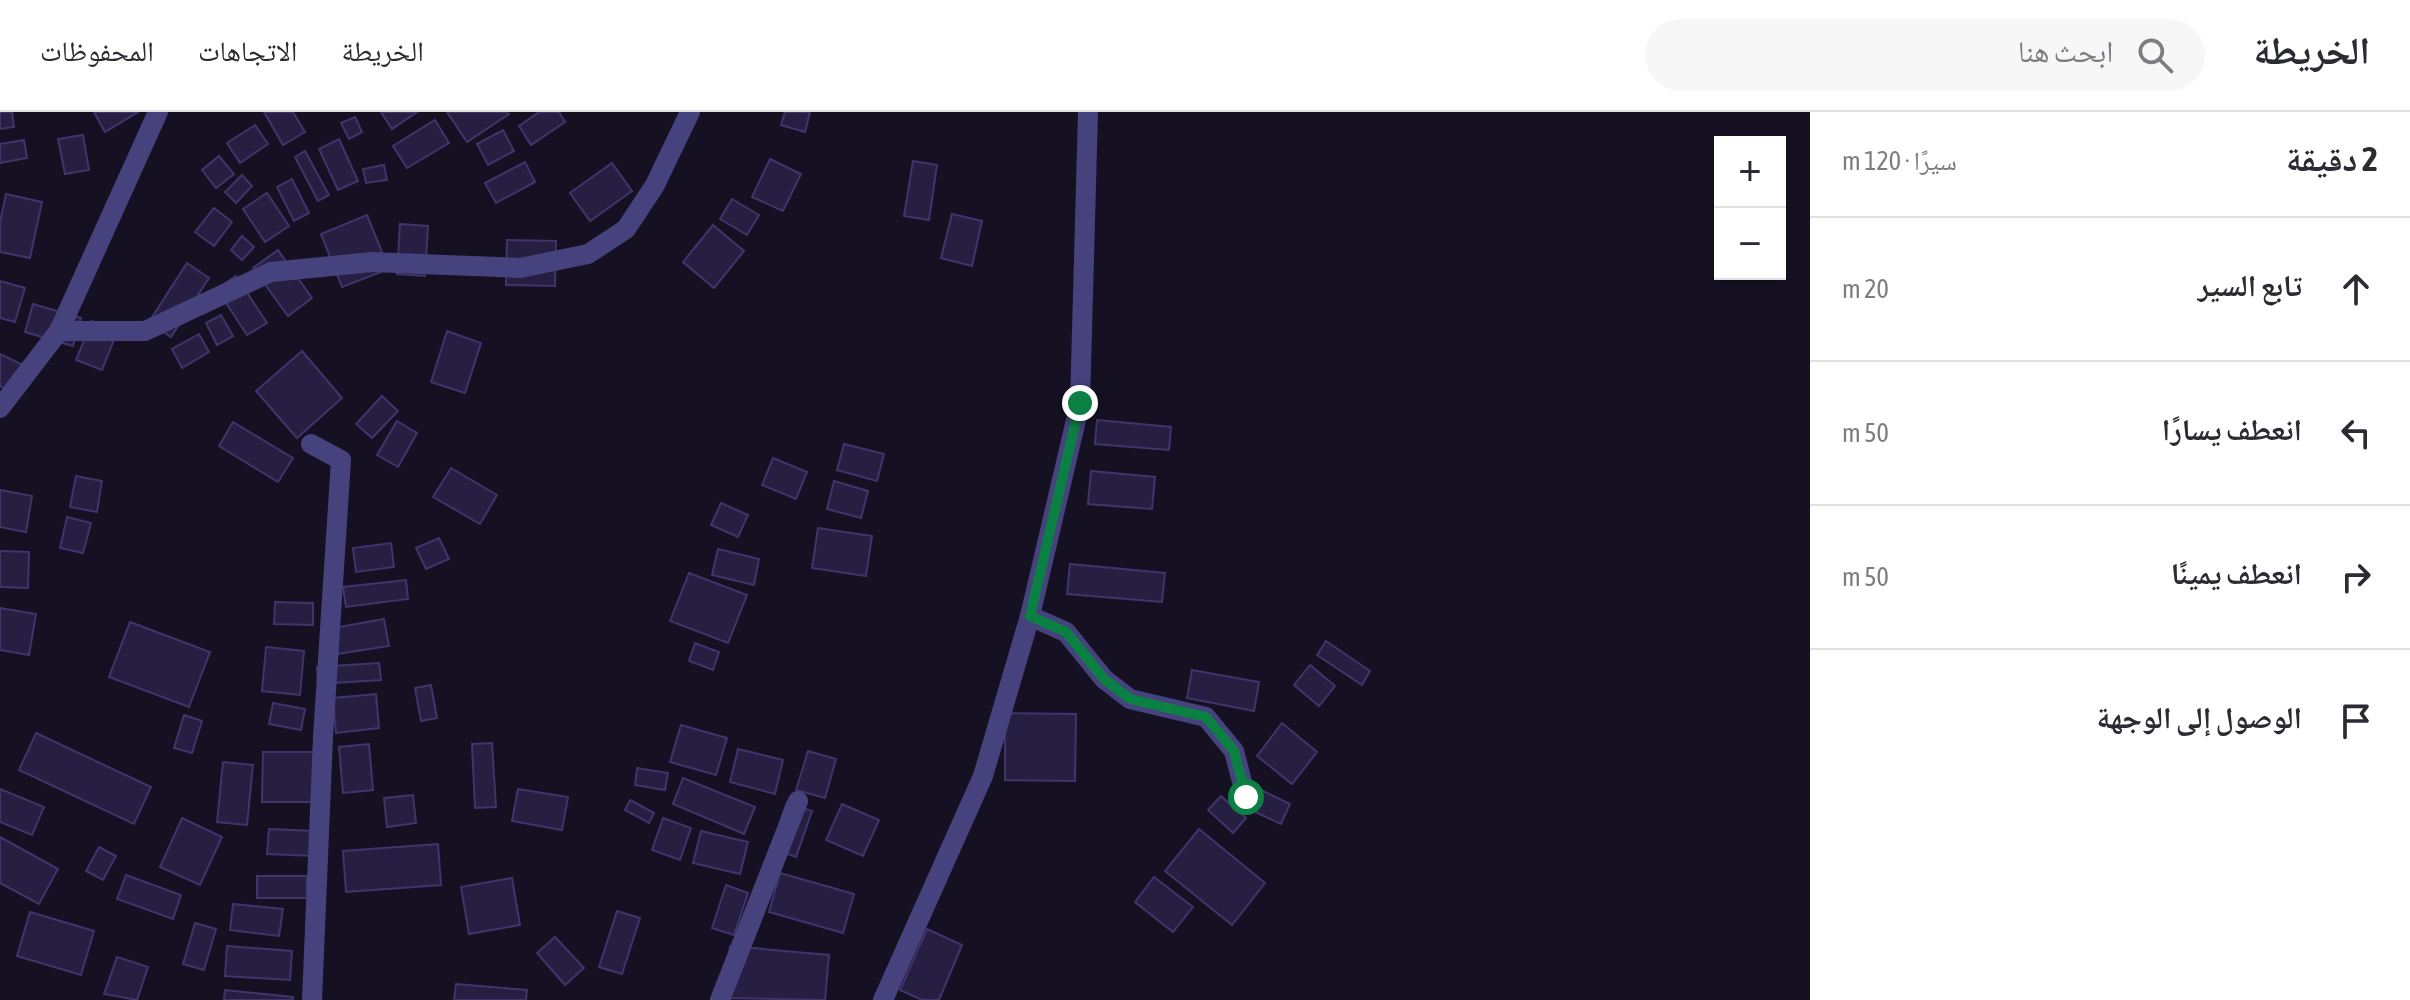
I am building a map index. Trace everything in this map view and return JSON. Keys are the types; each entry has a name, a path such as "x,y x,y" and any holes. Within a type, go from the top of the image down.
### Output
{"street":[{"path":"0,408 59,331 158,112"},
{"path":"59,331 145,331 271,272 372,262 520,268 588,254 626,229 655,185 690,112"},
{"path":"883,1000 983,776 1030,616 1080,403 1088,112"},
{"path":"311,444 341,460 323,737 312,1000"},
{"path":"1030,616 1066,632 1104,679 1130,699 1206,717 1234,751 1246,797"},
{"path":"720,1000 798,801"}],"building":[{"path":"0,112 12,112 14,127 0,129"},
{"path":"94,112 138,112 105,132"},
{"path":"264,112 293,112 305,132 283,145"},
{"path":"381,112 417,112 392,129"},
{"path":"447,112 507,112 509,114 467,142"},
{"path":"539,112 559,112 565,122 531,145 519,126"},
{"path":"785,112 810,112 805,132 781,125"},
{"path":"355,117 362,132 349,139 341,123"},
{"path":"435,120 449,143 407,168 393,146"},
{"path":"255,125 268,144 240,163 227,143"},
{"path":"503,130 514,151 488,165 477,144"},
{"path":"83,135 89,170 65,174 58,139"},
{"path":"339,139 358,181 338,190 319,149"},
{"path":"24,140 27,158 0,163 0,144"},
{"path":"305,151 329,195 318,201 295,157"},
{"path":"219,156 234,174 216,188 202,170"},
{"path":"770,159 801,174 783,211 752,197"},
{"path":"913,161 937,165 929,220 904,216"},
{"path":"525,162 535,182 496,203 485,183"},
{"path":"612,163 632,191 590,221 570,193"},
{"path":"384,165 387,180 366,183 363,169"},
{"path":"242,175 252,186 236,203 225,192"},
{"path":"292,179 309,213 294,221 277,187"},
{"path":"267,193 289,226 265,242 243,209"},
{"path":"6,194 42,202 30,258 0,252 0,222"},
{"path":"732,199 759,215 747,235 720,219"},
{"path":"214,208 232,222 214,246 195,232"},
{"path":"952,214 982,221 972,266 941,258"},
{"path":"367,215 389,269 342,287 321,234"},
{"path":"400,224 428,226 425,276 397,274"},
{"path":"713,225 744,251 714,288 683,262"},
{"path":"242,236 254,247 242,260 231,250"},
{"path":"507,240 556,241 555,286 506,285"},
{"path":"278,250 312,298 288,316 253,268"},
{"path":"187,263 209,278 171,337 149,322"},
{"path":"236,276 267,323 247,335 217,289"},
{"path":"0,281 25,288 15,322 0,318"},
{"path":"33,304 81,318 73,346 25,332"},
{"path":"221,315 233,336 217,345 206,323"},
{"path":"92,321 117,332 102,370 76,360"},
{"path":"447,331 481,343 465,393 431,382"},
{"path":"199,334 209,352 182,368 172,349"},
{"path":"302,351 342,398 297,438 256,391"},
{"path":"0,354 25,366 13,393 0,386"},
{"path":"382,396 398,411 372,438 356,424"},
{"path":"1097,420 1171,427 1169,450 1095,444"},
{"path":"397,421 417,433 398,467 377,455"},
{"path":"233,422 293,458 278,482 219,446"},
{"path":"844,444 884,454 877,481 837,470"},
{"path":"773,458 807,472 796,499 762,485"},
{"path":"451,468 497,495 480,524 433,497"},
{"path":"1091,471 1155,477 1152,509 1088,504"},
{"path":"76,476 102,481 97,512 70,507"},
{"path":"834,481 868,491 861,518 827,509"},
{"path":"0,490 32,496 26,532 0,527"},
{"path":"721,503 748,515 738,537 711,525"},
{"path":"67,517 91,523 83,553 60,548"},
{"path":"818,528 872,536 866,576 812,568"},
{"path":"439,538 449,559 426,569 416,548"},
{"path":"391,543 394,567 356,572 353,548"},
{"path":"718,549 759,559 754,585 712,575"},
{"path":"0,551 29,552 28,588 0,587"},
{"path":"1070,564 1165,573 1162,602 1067,594"},
{"path":"689,573 747,595 728,643 670,621"},
{"path":"406,580 408,599 346,607 343,587"},
{"path":"275,602 313,603 313,625 274,624"},
{"path":"0,608 36,614 29,655 0,650"},
{"path":"384,619 389,646 337,654 333,628"},
{"path":"130,622 210,652 189,707 109,677"},
{"path":"1326,641 1370,671 1362,685 1317,655"},
{"path":"695,643 719,652 713,670 689,661"},
{"path":"266,647 304,651 300,695 262,691"},
{"path":"379,663 381,680 318,684 317,667"},
{"path":"1310,665 1335,686 1319,706 1294,685"},
{"path":"1192,670 1259,682 1254,711 1187,698"},
{"path":"431,685 437,718 421,721 415,688"},
{"path":"376,694 379,728 336,733 333,698"},
{"path":"273,703 305,709 301,730 269,724"},
{"path":"1005,713 1076,714 1075,781 1005,780"},
{"path":"184,715 202,721 192,753 174,748"},
{"path":"1282,723 1317,752 1292,784 1257,756"},
{"path":"681,725 727,738 716,775 670,762"},
{"path":"36,733 151,787 134,824 19,770"},
{"path":"492,743 496,807 475,808 472,744"},
{"path":"369,744 373,790 343,793 339,747"},
{"path":"738,749 783,760 775,794 730,782"},
{"path":"808,751 836,759 825,798 796,790"},
{"path":"263,752 317,752 317,802 262,802"},
{"path":"223,762 253,765 247,825 217,822"},
{"path":"637,768 668,773 665,790 635,785"},
{"path":"683,778 755,807 744,834 673,804"},
{"path":"0,789 44,807 32,835 0,822"},
{"path":"518,789 568,797 562,830 512,821"},
{"path":"1259,789 1290,804 1281,824 1249,809"},
{"path":"413,795 416,823 387,827 384,798"},
{"path":"1221,796 1246,818 1233,833 1208,810"},
{"path":"630,800 654,813 649,823 625,810"},
{"path":"787,802 812,811 796,857 771,848"},
{"path":"842,804 879,820 863,856 826,840"},
{"path":"182,818 222,837 200,885 160,867"},
{"path":"663,818 691,828 680,860 652,850"},
{"path":"269,829 315,831 314,856 267,854"},
{"path":"1199,829 1265,883 1232,925 1165,871"},
{"path":"701,831 748,842 740,874 693,863"},
{"path":"0,837 58,869 39,904 0,883"},
{"path":"438,844 441,885 346,892 343,851"},
{"path":"99,847 116,856 103,880 86,871"},
{"path":"780,873 854,894 843,933 769,912"},
{"path":"126,875 181,895 173,919 117,899"},
{"path":"257,876 307,876 307,898 257,898"},
{"path":"1154,877 1193,907 1173,932 1135,902"},
{"path":"512,878 520,925 469,934 461,887"},
{"path":"726,885 748,893 734,935 712,928"},
{"path":"233,904 283,909 279,936 230,930"},
{"path":"617,911 640,918 622,974 599,967"},
{"path":"30,912 94,931 81,975 17,956"},
{"path":"195,923 216,929 204,970 183,964"},
{"path":"927,929 962,945 939,1000 922,1000 900,990"},
{"path":"555,937 584,968 565,985 537,953"},
{"path":"227,946 292,951 290,980 225,976"},
{"path":"730,946 829,955 825,1000 725,998"},
{"path":"117,957 148,967 137,1000 104,994"},
{"path":"456,984 527,990 526,1000 454,1000"},
{"path":"225,990 293,997 293,1000 224,1000"}],"route":[{"path":"1080,403 1030,616 1066,632 1104,679 1130,699 1206,717 1234,751 1246,797"}]}
